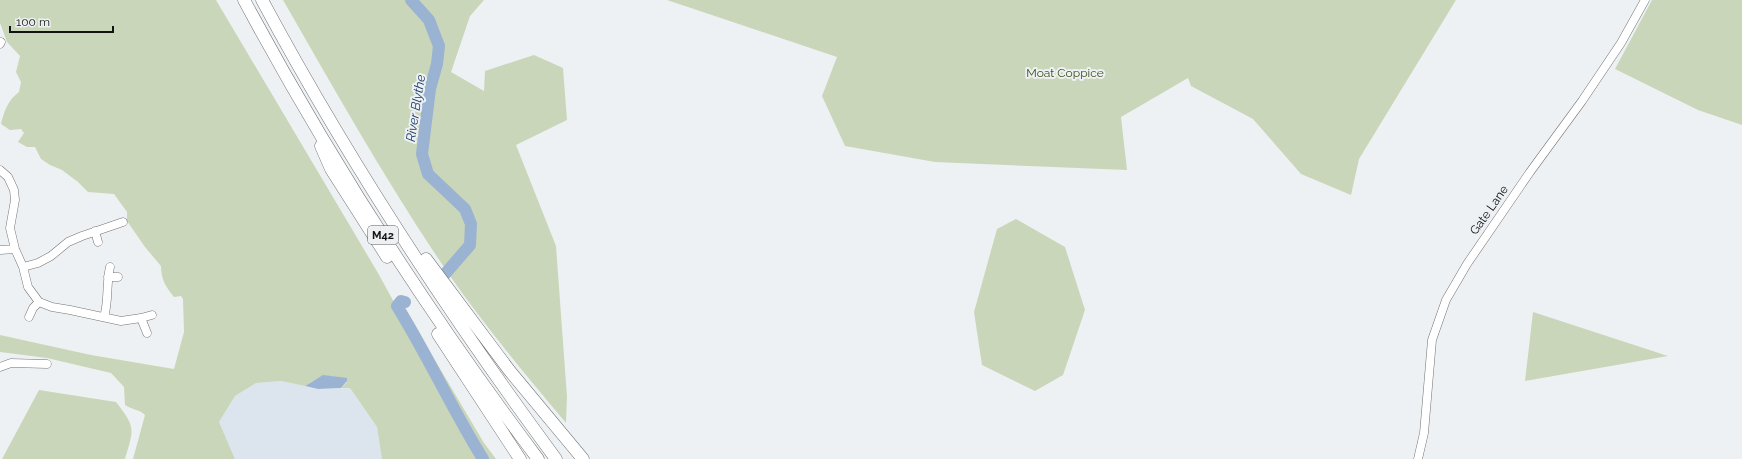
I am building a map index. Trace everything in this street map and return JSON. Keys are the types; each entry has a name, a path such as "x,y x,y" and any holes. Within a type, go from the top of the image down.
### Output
{"highway":[{"name":"M42","path":"244,0 334,155 401,263 490,394 538,459"},
{"name":"M42","path":"262,0 286,45 363,175 507,393 556,459"},
{"path":"293,85 331,169 520,459"},
{"path":"363,175 509,370 583,459"}],"street":[{"name":"Gate Lane","path":"1418,459 1424,433 1432,340 1446,300 1466,264 1582,101 1620,43 1645,0"},
{"path":"0,170 8,177 14,190 10,228 15,248 23,267 28,288 39,302 52,307 122,321 152,315"},
{"path":"23,267 38,263 51,256 68,242 123,222"},
{"path":"95,232 98,242"},
{"path":"0,250 15,248"},
{"path":"104,317 107,306 108,277 110,267"},
{"path":"108,277 118,278"},
{"path":"29,317 33,308 39,302"},
{"path":"141,318 147,333"},
{"path":"0,367 11,363 48,364"}],"shaded area":[{"path":"281,381 318,389 350,388 377,427 382,459 235,459 219,422 235,396 256,383"}],"green space":[{"path":"0,0 216,0 378,273 418,346 426,345 484,443 496,459 382,459 377,427 350,388 341,388 347,382 335,377 326,376 316,379 305,386 281,381 256,383 235,396 219,422 235,459 133,459 145,415 125,405 124,387 111,373 47,358 0,352 0,335 91,355 174,369 184,332 183,299 181,296 174,297 168,289 163,279 161,266 145,247 127,221 127,212 114,194 88,192 62,170 41,159 35,147 27,147 18,142 24,133 21,129 10,130 1,124 7,106 19,92 21,82 16,72 20,56 7,42 0,23"},
{"path":"283,0 484,0 470,16 451,72 484,91 485,71 534,55 563,68 567,120 516,145 556,246 567,397 566,423 490,330 448,273 383,172"},
{"name":"Moat Coppice","path":"667,0 1456,0 1359,159 1351,195 1301,174 1253,119 1191,86 1188,78 1121,117 1127,170 935,162 845,146 822,96 837,57"},
{"path":"1652,0 1742,0 1742,125 1698,110 1615,69"},
{"path":"1016,219 1065,247 1085,310 1063,375 1035,391 982,365 974,312 997,229"},
{"path":"1533,312 1668,356 1525,381"},
{"path":"39,390 116,402 130,423 131,429 130,441 125,459 2,459"}],"water":[{"path":"323,375 347,378 347,381 341,388 318,389 305,386"}],"waterway":[{"name":"River Blythe","path":"411,0 429,20 439,46 437,64 430,89 422,154 428,174 465,209 471,224 470,245 445,274"},
{"name":"River Blythe","path":"405,302 401,301 397,306 483,459"}]}
